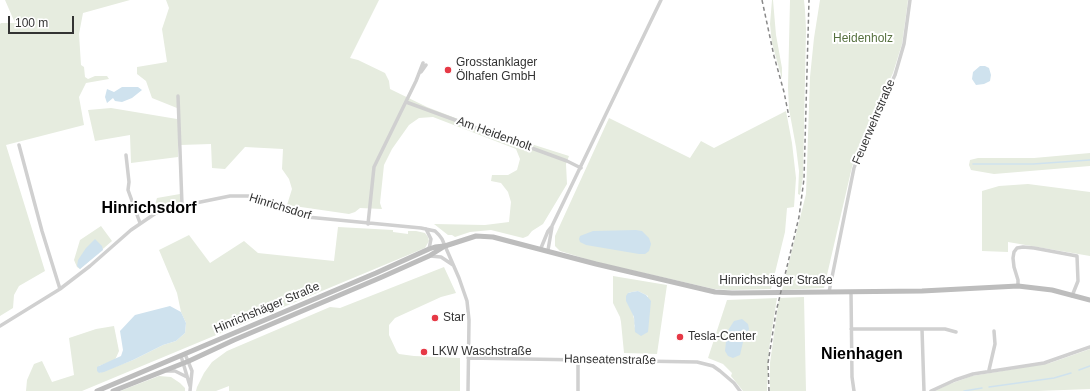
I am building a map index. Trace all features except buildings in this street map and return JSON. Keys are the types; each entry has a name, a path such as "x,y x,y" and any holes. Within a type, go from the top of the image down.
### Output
{"main road":[{"name":"Hinrichshäger Straße","path":"113,391 186,362 429,256 445,246 470,237 493,237 541,248 596,264 715,292 922,291 1018,286 1041,288 1090,300"},
{"name":"Hinrichshäger Straße","path":"97,391 376,273 429,249 445,246"}],"street":[{"path":"541,248 661,0"},
{"name":"Feuerwehrstraße","path":"829,292 854,168 864,141 895,75 904,44 910,0"},
{"path":"368,224 374,167 424,64"},
{"path":"178,96 182,205"},
{"name":"Am Heidenholt","path":"406,102 567,161 581,168"},
{"path":"19,145 42,231 60,289"},
{"path":"126,155 129,182 128,190 140,223"},
{"name":"Hinrichsdorf","path":"0,326 60,289 90,266 140,223 164,210 230,196 242,196 255,198 306,217 426,229 439,235 454,265 465,294 468,308 468,391"},
{"path":"548,250 552,226"},
{"path":"426,229 431,239 429,249"},
{"path":"1018,286 1018,280 1012,258 1017,248 1022,247 1077,256 1078,281 1072,296"},
{"path":"429,256 441,257 454,265"},
{"path":"851,292 852,377 854,391"},
{"path":"851,329 945,328 956,332"},
{"path":"922,329 924,391"},
{"path":"990,370 995,344 994,331"},
{"path":"931,391 973,374 1044,362 1090,347"},
{"path":"183,355 192,371 190,391"},
{"name":"Hanseatenstraße","path":"468,358 697,362 713,366 734,383 740,391"},
{"path":"578,359 578,391"},
{"path":"186,362 186,377 190,386"},
{"path":"164,371 176,371 186,377"}],"green space":[{"path":"5,0 130,0 83,13 79,34 81,65 84,67 85,77 88,79 95,76 107,76 109,79 86,83 79,97 84,125 6,145 45,271 19,286 14,295 13,308 0,316 0,24 15,23"},
{"path":"166,0 379,0 350,58 358,60 385,73 389,81 390,89 427,107 484,129 569,156 566,164 567,184 543,224 532,231 528,236 523,238 491,230 470,232 455,237 448,235 434,224 485,225 509,222 511,202 508,192 501,183 491,181 492,175 508,175 517,170 520,159 516,149 433,117 419,118 409,125 392,149 384,165 380,203 382,209 360,208 349,214 287,205 292,189 289,179 282,169 283,149 245,147 225,169 212,168 211,144 180,145 178,146 178,157 131,163 130,135 95,141 88,110 111,108 177,119 177,108 152,98 146,81 137,74 137,67 167,62 162,29 169,8"},
{"path":"772,0 782,68 782,79 772,43 770,24"},
{"path":"790,0 804,0 806,29 803,177 800,195 798,194 799,171 796,147 789,109 788,87"},
{"name":"Heidenholz","path":"820,0 908,0 902,44 893,73 862,139 852,167 824,288 782,290 806,194 810,77"},
{"path":"786,111 792,143 796,178 794,207 787,208 785,232 771,289 714,289 596,262 560,251 555,246 555,236 609,118 690,158 701,141 714,148"},
{"path":"1090,153 1090,166 994,174 971,170 969,165 970,160 978,158 1034,158"},
{"path":"1028,184 1090,192 1090,256 1008,242 1008,252 982,251 982,191 999,186"},
{"path":"180,194 180,203 155,211 154,208 157,198"},
{"path":"101,226 112,241 80,269 77,267 74,260 80,240"},
{"path":"338,227 393,230 393,232 408,234 408,231 416,231 425,233 429,241 425,248 82,391 26,391 27,380 34,364 42,361 52,382 74,375 69,338 96,329 114,326 119,351 115,360 99,366 99,373 133,360 163,345 176,341 185,333 186,323 181,312 177,293 159,250 189,235 210,263 244,241 258,253 334,261"},
{"path":"444,267 456,293 441,297 395,318 389,325 389,335 399,354 460,358 460,391 229,391 229,386 216,391 196,391 204,373 212,362 227,351 330,307 340,308"},
{"path":"613,276 667,285 657,354 624,353 620,317 613,303","holes":["638,291 648,296 634,328 635,323 628,293"]},
{"path":"804,297 806,391 770,391 770,363 779,298"},
{"path":"777,298 769,349 767,391 743,391 731,376 732,373 723,364 708,358 727,300"},
{"path":"1090,349 1090,389 1038,391 935,391 972,376 1050,363"},
{"path":"159,376 171,377 185,388 185,391 120,391"}],"water":[{"path":"980,66 989,68 991,75 990,81 984,84 976,85 972,79 973,72"},
{"path":"122,87 138,87 142,90 132,98 122,102 115,101 113,98 107,103 105,97 107,89 114,92"},
{"path":"593,231 642,231 649,238 651,244 649,251 645,254 586,245 580,242 579,239 580,236"},
{"path":"95,239 102,246 103,250 80,269 77,266 78,260 86,248"},
{"path":"638,291 646,295 651,301 648,332 641,336 635,332 634,317 626,301 626,296 628,293"},
{"path":"170,306 181,312 186,323 185,333 176,341 163,345 133,360 104,372 99,373 97,371 97,367 121,356 123,350 120,331 135,315"},
{"path":"742,319 748,324 749,329 743,342 740,355 733,358 728,356 725,351 727,332 734,321"}],"waterway":[{"path":"973,164 1033,164 1090,160"},
{"path":"1079,370 1090,366"},
{"path":"989,387 1054,378 1071,373"},
{"path":"964,391 982,388"}],"railway":[{"path":"762,0 789,117"},
{"path":"769,391 768,363 776,312 799,217 804,179 809,0"}],"place":[{"name":"Grosstanklager Ölhafen GmbH","path":"448,70"},
{"name":"Star","path":"435,318"},
{"name":"Tesla-Center","path":"680,337"},
{"name":"LKW Waschstraße","path":"424,352"}],"district":[{"name":"Hinrichsdorf","path":"149,209"},
{"name":"Nienhagen","path":"862,355"}]}
